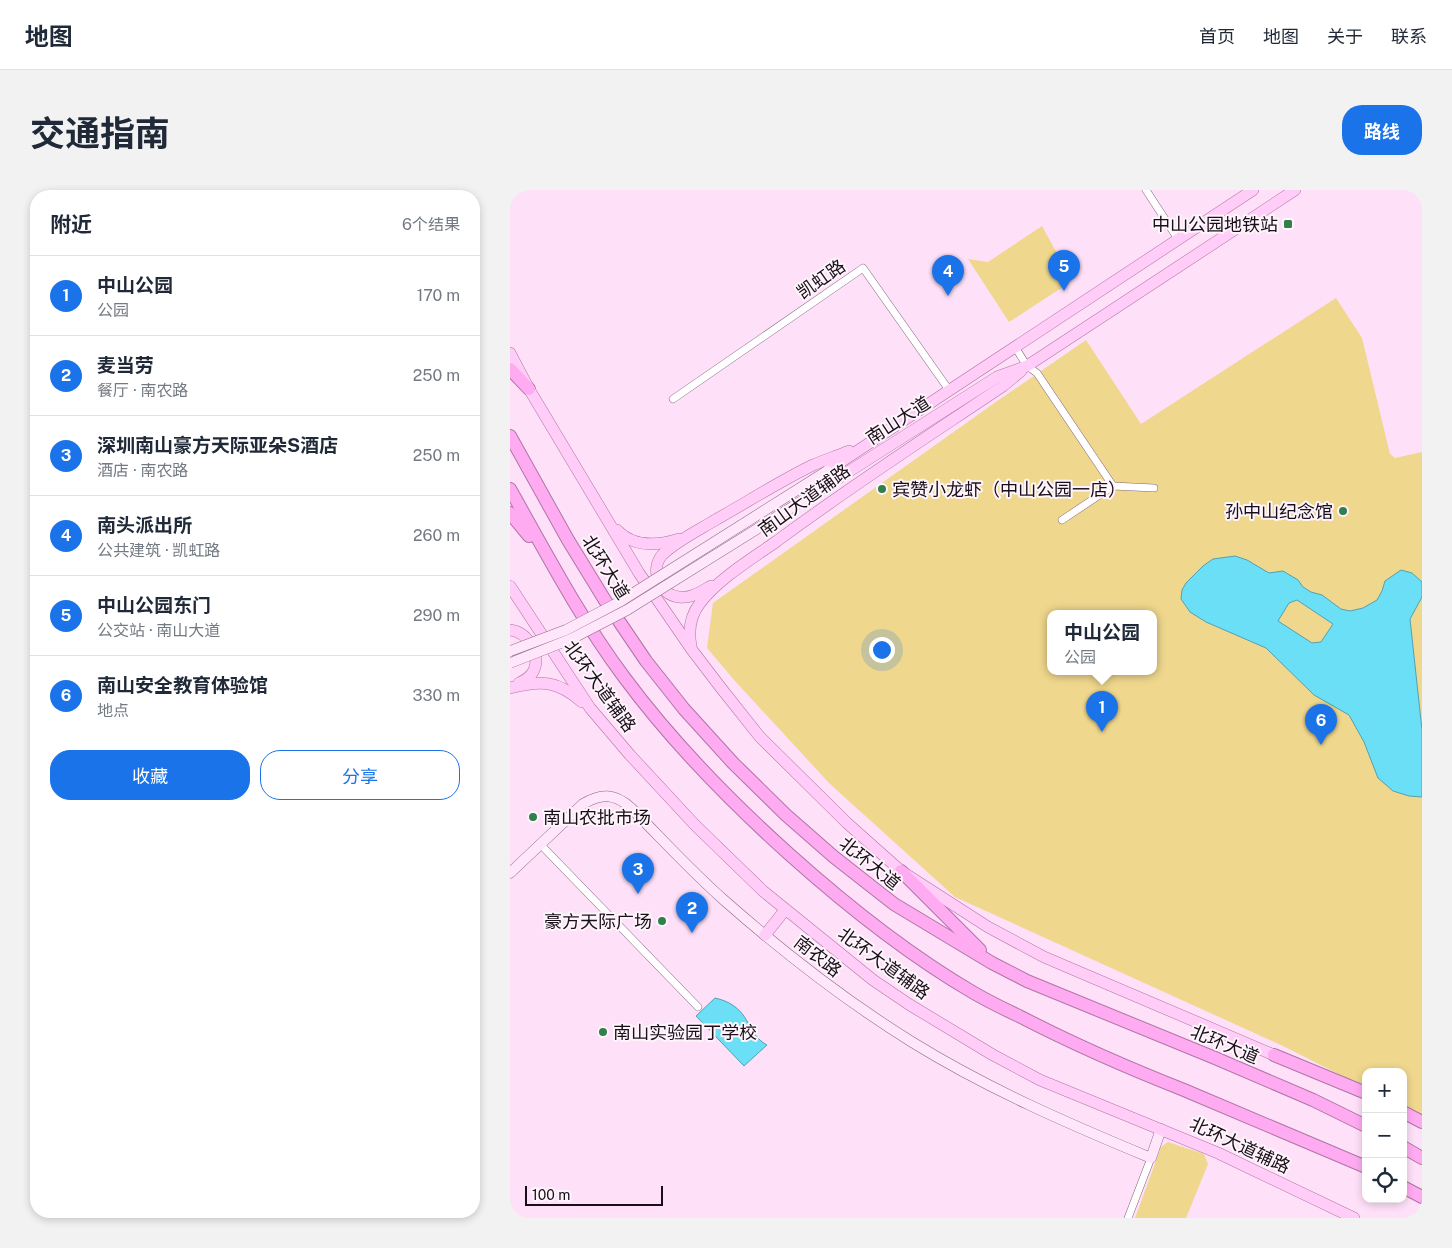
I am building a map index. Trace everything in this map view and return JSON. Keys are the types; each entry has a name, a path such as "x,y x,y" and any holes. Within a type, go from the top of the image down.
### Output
{"highway":[{"path":"510,369 529,389"},
{"name":"北环大道","path":"510,436 568,540 606,602 636,646 684,709 733,763 786,815 834,857 894,904 992,963 1064,997 1313,1100 1362,1124"},
{"path":"510,489 580,612 623,676 663,726 714,783 768,835 816,879 874,927 924,962 975,994 1041,1028 1107,1059 1362,1165"},
{"path":"510,513 548,558"},
{"path":"901,871 992,963"},
{"path":"1274,1055 1362,1091"},
{"path":"1405,1113 1422,1122"},
{"path":"1407,1149 1422,1158"},
{"path":"1407,1189 1422,1197"}],"main road":[{"name":"南山大道","path":"827,471 1088,297 1253,190"},
{"name":"南山大道","path":"834,481 997,377 1027,366 1295,190"},
{"path":"510,353 529,389 605,517 692,650 760,737 847,824 901,871 988,927 1044,957 1274,1055"},
{"name":"南山大道辅路","path":"726,578 866,476 1003,386 1027,366"},
{"name":"南山大道辅路","path":"690,535 813,465 872,442"},
{"path":"872,442 879,452"},
{"path":"605,517 621,535 645,544 666,542 690,535"},
{"path":"690,535 669,549 657,563 656,578 666,591 679,597 692,596 726,578"},
{"path":"692,650 689,632 691,619 707,594 726,578"},
{"name":"北环大道辅路","path":"510,586 590,708 694,825 763,891 873,980 910,1005 993,1055 1040,1080 1218,1153 1354,1218"},
{"path":"510,630 522,634 528,640 536,659 531,674 510,687"},
{"path":"510,687 529,683 545,683 559,686 590,708"},
{"path":"764,935 785,910"}],"street":[{"path":"1146,190 1178,239"},
{"name":"凯虹路","path":"673,399 863,268 949,390"},
{"path":"1015,347 1027,366 1037,373 1113,486"},
{"name":"南山大道","path":"510,651 566,630 621,601 827,471"},
{"name":"南山大道","path":"510,663 571,640 627,610 834,481"},
{"path":"1062,520 1113,486 1154,488"},
{"name":"南农路","path":"510,872 583,804 598,797 615,797 631,808 688,866 764,935 874,1017 944,1060 1045,1113 1150,1158"},
{"path":"540,844 698,1007"},
{"path":"1128,1218 1161,1129"}],"shaded area":[{"path":"1042,226 1072,281 1009,322 968,259 988,262"},
{"path":"1336,298 1362,338 1390,454 1395,458 1422,452 1422,1117 1407,1110 1407,1068 1362,1068 1362,1086 1283,1046 955,897 830,784 707,648 713,603 1086,340 1141,424"},
{"path":"1168,1142 1204,1154 1208,1164 1186,1218 1135,1218 1161,1147"}],"water":[{"path":"1235,556 1247,560 1269,573 1283,571 1298,580 1303,587 1311,592 1322,595 1341,609 1350,611 1363,608 1377,600 1385,581 1401,570 1412,573 1422,582 1422,597 1410,619 1422,730 1422,797 1409,796 1393,791 1378,778 1364,742 1349,715 1314,695 1266,648 1206,622 1190,612 1181,599 1182,590 1186,583 1203,566 1213,559","holes":["1297,600 1333,624 1321,642 1312,643 1278,621 1289,603"]},
{"path":"715,998 729,1003 737,1009 744,1016 757,1037 767,1045 744,1066 696,1016"}],"place":[{"name":"中山公园地铁站","path":"1288,224"},
{"name":"中山公园东门","path":"1064,291"},
{"name":"南头派出所","path":"948,296"},
{"name":"宾赞小龙虾（中山公园一店）","path":"882,489"},
{"name":"孙中山纪念馆","path":"1343,511"},
{"name":"中山公园","path":"1102,732"},
{"name":"南山安全教育体验馆","path":"1321,745"},
{"name":"南山农批市场","path":"533,817"},
{"name":"深圳南山豪方天际亚朵S酒店","path":"638,894"},
{"name":"豪方天际广场","path":"662,921"},
{"name":"麦当劳","path":"692,933"},
{"name":"南山实验园丁学校","path":"603,1032"}]}
